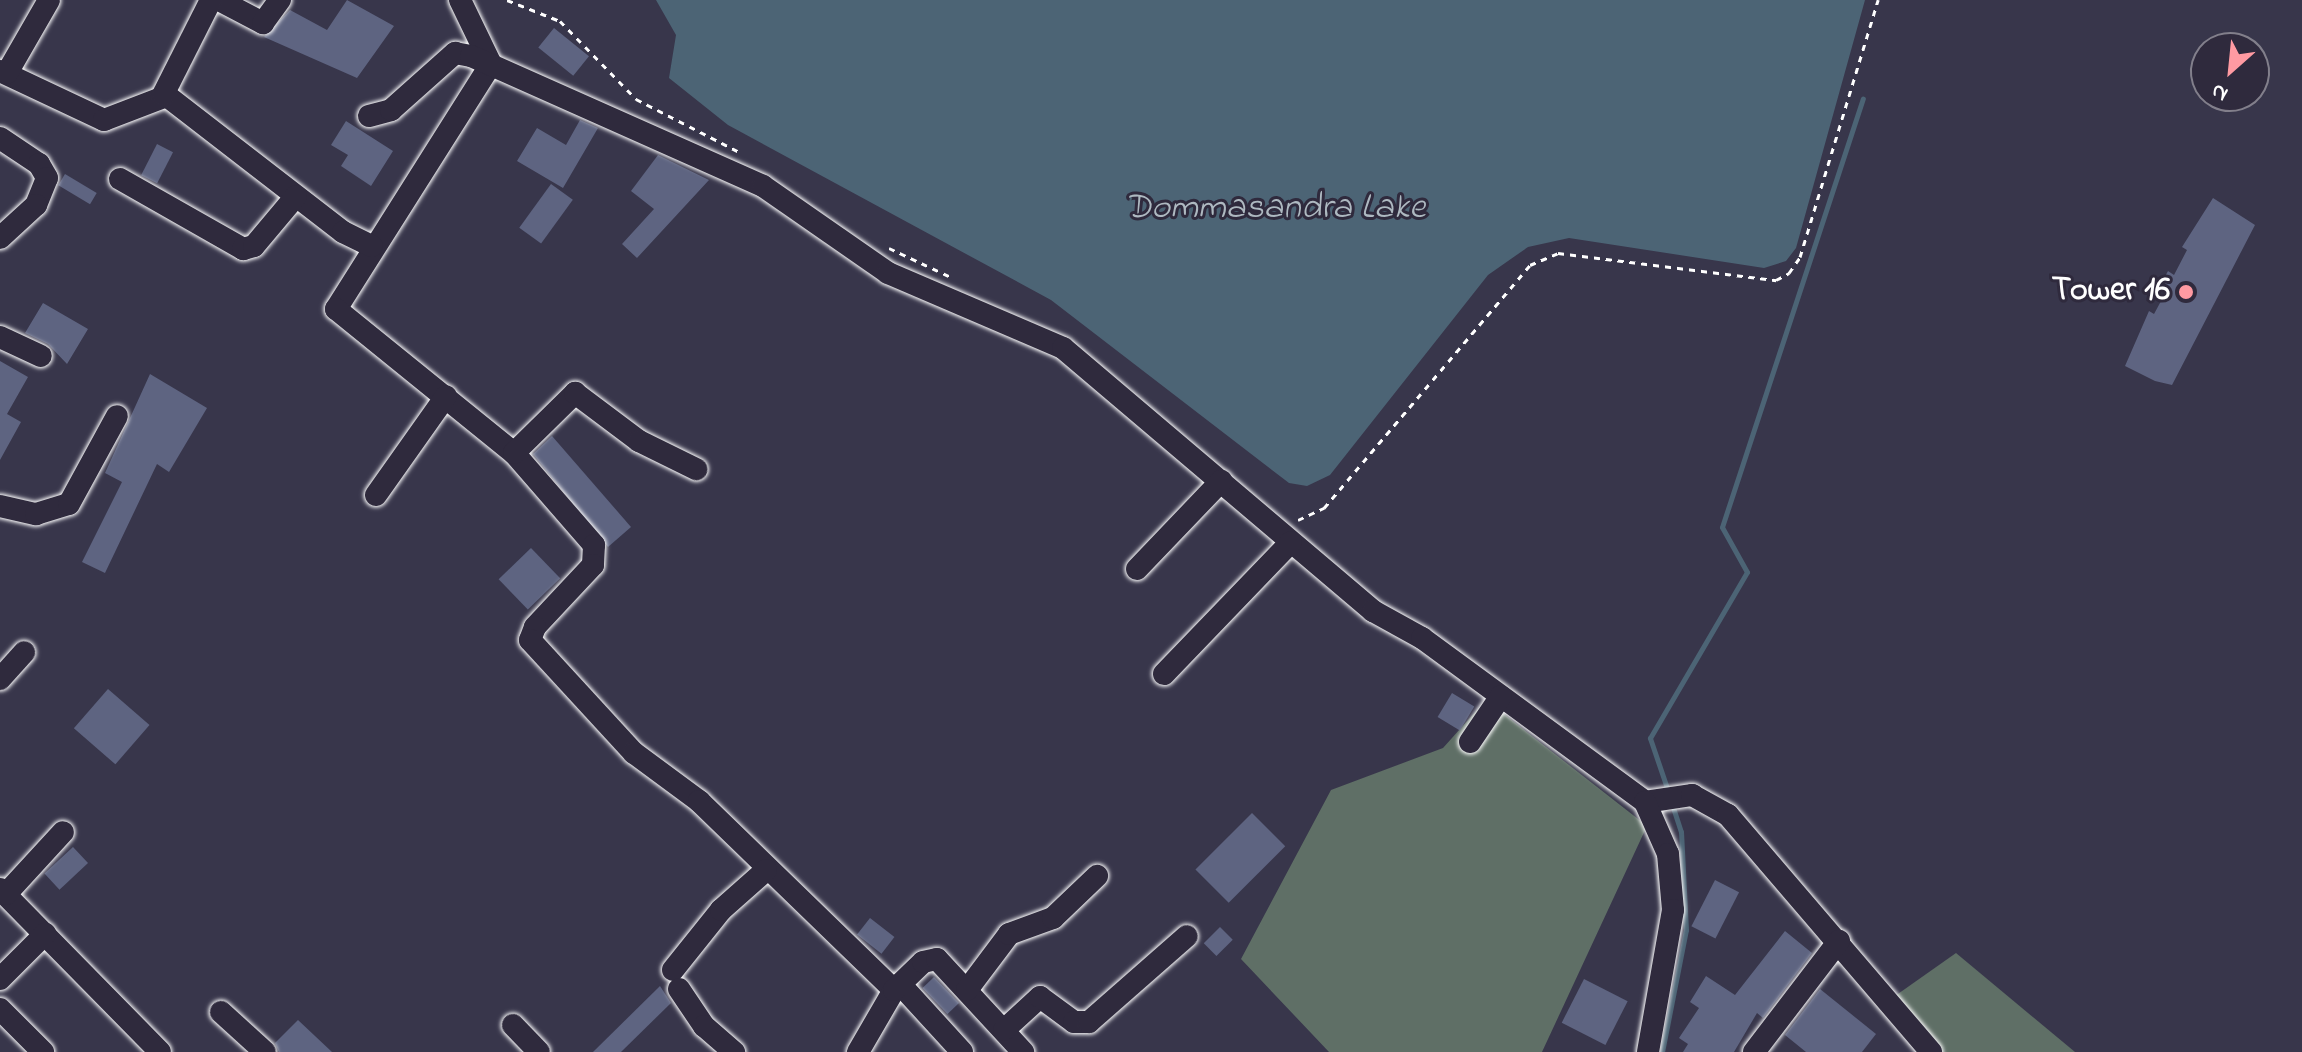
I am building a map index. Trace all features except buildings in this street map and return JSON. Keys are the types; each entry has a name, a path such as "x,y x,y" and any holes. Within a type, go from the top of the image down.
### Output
{"street":[{"path":"49,0 3,72 104,120 119,119 163,95 211,0"},
{"path":"219,0 263,23 280,0"},
{"path":"460,0 491,64"},
{"path":"369,116 391,110 455,53 491,64 763,186 888,273 1063,348 1373,611 1422,638 1645,802 1668,854 1673,910 1648,1052"},
{"path":"491,64 372,246 336,309 514,453 594,545 593,565 535,627 530,640 634,753 699,801 766,870 897,987 962,1052"},
{"path":"163,95 296,196 372,246"},
{"path":"0,138 39,164 47,178 36,205 0,238"},
{"path":"120,179 243,249 254,246 296,196"},
{"path":"0,337 41,356"},
{"path":"514,453 575,393 639,441 696,469"},
{"path":"376,495 446,396"},
{"path":"0,506 36,514 69,504 117,416"},
{"path":"1137,569 1221,481"},
{"path":"1164,674 1291,542"},
{"path":"0,679 24,652"},
{"path":"1470,742 1501,696"},
{"path":"1645,802 1692,795 1728,815 1931,1052"},
{"path":"63,832 3,892 160,1052"},
{"path":"734,1052 704,1026 676,980 721,910 766,870"},
{"path":"967,990 1009,934 1053,918 1097,876"},
{"path":"0,979 45,934"},
{"path":"1004,1030 1040,997 1074,1022 1089,1022 1187,936"},
{"path":"1754,1052 1839,941"},
{"path":"858,1052 897,987 930,958 967,990 1023,1052"},
{"path":"0,1009 43,1052"},
{"path":"221,1012 265,1052"},
{"path":"513,1025 539,1052"}],"path":[{"path":"507,0 560,21 636,99 743,154"},
{"path":"1286,510 1298,520 1324,508 1530,265 1558,253 1776,280 1789,273 1800,257 1878,0"},
{"path":"881,245 956,279"}],"green space":[{"path":"1486,700 1647,826 1542,1052 1329,1052 1241,959 1331,790 1443,748"},
{"path":"1956,953 2075,1052 1942,1052 1895,996"}],"water":[{"name":"Dommasandra Lake","path":"656,0 1865,0 1796,248 1786,261 1764,268 1569,238 1528,247 1488,275 1330,475 1307,486 1289,483 1051,300 728,125 669,78 676,35"}],"waterway":[{"path":"1668,791 1650,738 1747,572 1722,527 1863,99"},
{"path":"1662,1052 1686,930 1681,832 1672,805"}],"place":[{"name":"Tower 16","path":"2186,292"}]}
